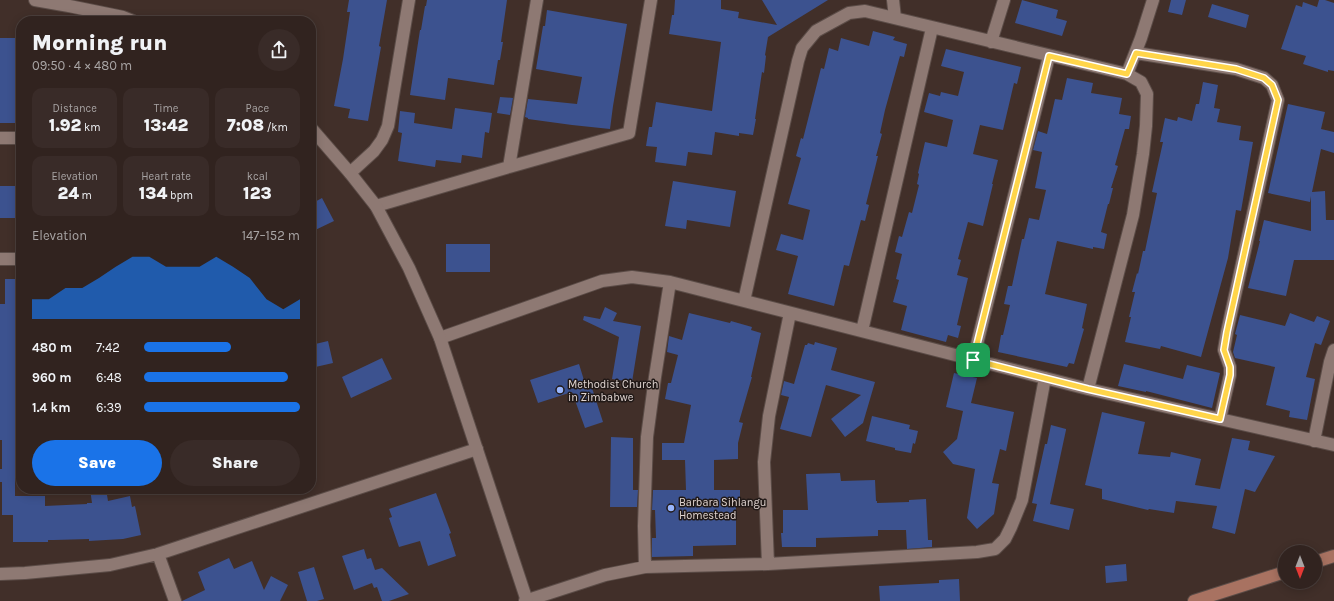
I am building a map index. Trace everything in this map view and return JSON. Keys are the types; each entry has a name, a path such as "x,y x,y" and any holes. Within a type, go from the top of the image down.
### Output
{"main road":[{"path":"1322,560 1334,556"},
{"path":"1194,601 1278,574"}],"street":[{"path":"35,0 118,16"},
{"path":"350,173 374,151 382,140 388,126 409,0"},
{"path":"509,167 537,0"},
{"path":"376,206 629,133 651,0"},
{"path":"893,0 894,18"},
{"path":"992,42 1004,0"},
{"path":"1127,74 1136,53 1153,0"},
{"path":"744,301 798,61 802,48 816,31 849,13 865,11 1127,74 1140,82 1147,94 1146,126 1133,215 1088,389"},
{"path":"862,331 932,28"},
{"path":"1136,53 1236,69 1264,78 1272,85 1278,100 1227,332 1224,350 1230,367 1230,375 1220,419"},
{"path":"973,360 1049,56"},
{"path":"316,134 376,206 409,268 440,338 526,601 605,575 645,567 768,564 977,552 995,549 1005,539 1022,500 1045,378"},
{"path":"0,138 16,138"},
{"path":"0,259 16,259"},
{"path":"440,338 602,281 632,277 670,282 1088,389 1334,445"},
{"path":"645,567 644,526 647,437 670,282"},
{"path":"768,564 764,462 769,416 790,313"},
{"path":"1314,441 1330,362 1334,350"},
{"path":"0,574 110,565 158,554 477,450"},
{"path":"158,554 175,601"}],"building":[{"path":"349,0 387,0 379,46 381,47 368,121 348,118 350,109 334,106 350,12 347,12"},
{"path":"427,0 507,0 501,42 503,42 500,60 498,60 494,85 448,78 445,100 410,95 420,30"},
{"path":"675,0 721,0 721,9 739,12 738,18 777,25 762,0 828,0 768,37 764,73 762,72 753,135 739,133 739,136 715,132 712,155 688,152 686,166 655,162 657,147 646,146 649,127 652,127 656,102 712,111 721,42 669,34 672,15 674,15"},
{"path":"1022,0 1058,10 1056,18 1067,21 1062,36 1015,23"},
{"path":"1171,0 1186,0 1182,15 1168,12"},
{"path":"1319,0 1334,3 1334,71 1328,70 1328,72 1303,64 1306,56 1281,49 1296,5 1302,7 1303,2 1317,7"},
{"path":"1212,4 1249,15 1246,28 1208,17"},
{"path":"547,10 627,24 610,129 528,119 525,117 528,99 577,104 582,77 536,69"},
{"path":"873,31 895,37 893,40 907,44 904,57 900,56 885,110 880,133 882,134 876,156 878,156 866,204 869,205 865,221 861,220 849,266 844,265 834,306 788,294 798,256 776,250 781,234 803,240 810,210 788,204 801,158 796,156 801,138 803,139 821,68 824,69 829,48 838,51 841,38 869,46"},
{"path":"0,38 16,38 16,123 0,123"},
{"path":"946,49 1021,67 1017,84 1014,83 1003,130 980,125 973,154 998,160 983,226 968,222 958,259 961,260 957,275 968,278 957,325 961,326 958,338 948,335 946,342 901,330 907,306 893,302 899,280 896,279 902,254 895,252 899,236 902,237 909,212 912,213 919,185 917,184 918,173 925,142 947,147 953,120 924,112 929,93 940,96 941,92 958,96 964,72 941,66"},
{"path":"1067,78 1093,83 1091,93 1122,98 1119,114 1131,116 1129,129 1125,129 1115,165 1118,166 1111,188 1113,188 1101,232 1107,234 1104,249 1093,247 1093,249 1057,241 1045,294 1087,304 1082,328 1084,329 1074,364 1069,363 1067,367 998,352 1001,335 1003,335 1010,305 1004,304 1008,286 1012,286 1022,239 1024,239 1029,218 1039,220 1046,190 1035,188 1042,152 1033,150 1038,131 1047,134 1055,99 1062,100"},
{"path":"1203,82 1218,85 1214,108 1220,109 1217,122 1241,126 1239,140 1253,142 1241,211 1236,210 1228,258 1201,357 1161,346 1160,349 1125,342 1135,292 1132,292 1143,251 1145,251 1157,193 1152,192 1163,142 1160,142 1165,118 1177,121 1178,117 1192,121 1196,104 1199,104"},
{"path":"500,97 513,98 510,115 497,113"},
{"path":"1288,104 1325,112 1321,129 1334,132 1334,153 1321,149 1312,192 1325,191 1326,220 1334,220 1334,260 1294,260 1286,296 1248,288 1264,220 1311,231 1311,196 1310,202 1268,193"},
{"path":"455,108 492,113 489,133 485,132 482,158 462,155 461,163 436,160 435,167 398,161 402,133 398,132 400,111 415,113 414,123 452,129"},
{"path":"673,181 736,191 730,227 687,220 686,229 665,226"},
{"path":"0,186 16,186 16,218 0,218"},
{"path":"322,198 334,221 316,230 316,201"},
{"path":"446,244 490,244 490,272 446,272"},
{"path":"5,279 16,279 15,496 45,496 45,506 92,503 91,494 107,494 108,501 130,496 132,507 135,506 141,535 123,539 89,541 89,539 48,540 48,542 13,542 13,515 2,515 2,482 0,482 0,469 2,469 2,440 0,440 0,304 5,304"},
{"path":"605,307 617,313 613,321 641,326 632,382 612,379 619,337 583,320 584,316 600,319"},
{"path":"689,313 730,323 731,321 752,327 751,330 761,333 752,377 739,422 743,423 738,443 738,459 714,460 714,490 740,490 740,506 736,506 736,545 693,546 693,556 652,557 652,538 656,538 655,510 652,510 653,490 686,490 685,460 662,460 662,443 684,443 691,405 665,399 668,383 671,383 678,355 667,352 669,336 682,340"},
{"path":"1290,313 1314,322 1317,316 1330,321 1321,345 1315,343 1306,377 1315,379 1307,420 1289,417 1290,411 1266,405 1275,367 1235,358 1233,352 1237,335 1235,334 1240,315 1285,326"},
{"path":"328,341 333,363 316,367 316,344"},
{"path":"815,342 837,348 831,370 875,382 863,423 845,437 831,419 861,395 826,385 811,437 780,429 789,397 781,395 784,381 794,384 805,345 808,343 814,345"},
{"path":"382,358 392,379 351,398 342,377"},
{"path":"579,364 587,390 592,388 603,422 585,428 572,392 538,403 530,380"},
{"path":"1124,364 1183,379 1187,365 1220,373 1212,408 1146,391 1118,386"},
{"path":"954,373 977,378 971,403 1014,412 1006,451 1000,449 992,483 999,484 994,514 977,529 967,518 975,469 953,464 943,452 957,439 963,411 946,407"},
{"path":"1102,412 1145,422 1138,454 1170,457 1171,452 1201,459 1195,485 1220,489 1232,438 1250,441 1248,450 1275,456 1255,492 1245,489 1235,534 1212,528 1217,506 1176,501 1174,513 1148,510 1102,499 1102,489 1085,485"},
{"path":"872,416 910,425 909,429 918,431 911,453 895,450 895,448 866,441"},
{"path":"1051,425 1066,430 1050,504 1074,509 1069,530 1033,521 1037,504 1032,503 1045,444 1047,444"},
{"path":"611,437 633,438 633,490 638,490 637,507 610,507"},
{"path":"840,473 841,481 875,480 877,503 909,502 909,500 926,499 928,540 932,540 932,547 907,549 906,530 878,530 878,536 816,538 816,547 782,547 781,533 783,533 783,510 808,510 806,474"},
{"path":"436,493 451,533 449,534 456,556 428,566 420,541 399,547 389,518 392,517 389,509"},
{"path":"364,549 367,559 371,558 375,570 382,568 409,594 389,601 382,601 377,587 374,588 372,583 354,590 342,556"},
{"path":"229,558 234,569 252,561 264,590 271,576 288,585 280,601 182,601 205,590 198,572"},
{"path":"1126,564 1127,581 1106,583 1105,566"},
{"path":"314,567 324,599 307,601 298,572"},
{"path":"959,579 960,601 880,601 879,586 939,583 939,580"}],"place":[{"name":"Methodist Church in Zimbabwe","path":"560,390"},
{"name":"Barbara Sihlangu Homestead","path":"671,508"}],"route":[{"path":"1136,53 1162,56 1236,69 1264,78 1272,85 1278,100 1276,113 1242,259 1227,332 1224,350 1230,367 1230,375 1220,419 1088,389 973,360 1049,56 1127,74 1136,53"}]}
